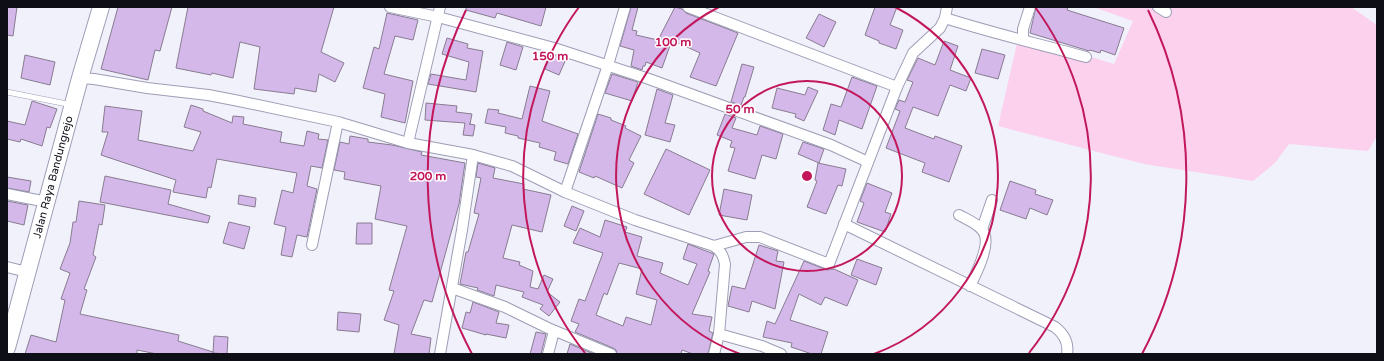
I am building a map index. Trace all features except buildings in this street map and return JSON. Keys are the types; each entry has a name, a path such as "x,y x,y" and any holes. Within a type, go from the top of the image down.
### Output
{"main road":[{"name":"Jalan Raya Bandungrejo","path":"7,348 12,312 27,272 72,105 101,7"}],"street":[{"path":"390,7 438,17 554,48 649,78 831,145 868,162"},
{"path":"408,143 440,7"},
{"path":"565,192 608,65 625,7"},
{"path":"688,7 897,86"},
{"path":"714,246 746,237 760,237 829,264 897,86 913,53 940,28 946,18 947,7"},
{"path":"1022,40 1023,29 1030,7"},
{"path":"946,18 993,33 1086,58"},
{"path":"80,78 151,89 208,95 338,122 408,143 473,155 512,166 565,192 635,220 714,246 720,250 725,264 719,334 714,354"},
{"path":"312,245 338,122"},
{"path":"440,354 462,230 473,155"},
{"path":"7,194 47,202"},
{"path":"982,229 992,200"},
{"path":"958,215 982,229 986,238 984,251 970,286"},
{"path":"844,224 1055,327 1067,340 1067,354"},
{"path":"7,267 27,272"},
{"path":"452,288 505,307 554,331 611,354"},
{"path":"548,354 554,331"},
{"path":"719,334 762,346 781,354"}],"lane":[{"path":"7,92 72,105"}],"shaded area":[{"path":"1093,7 1351,7 1377,25 1377,136 1368,151 1289,144 1275,163 1253,181 1144,164 998,126 1019,35 1114,64 1133,21"}]}
